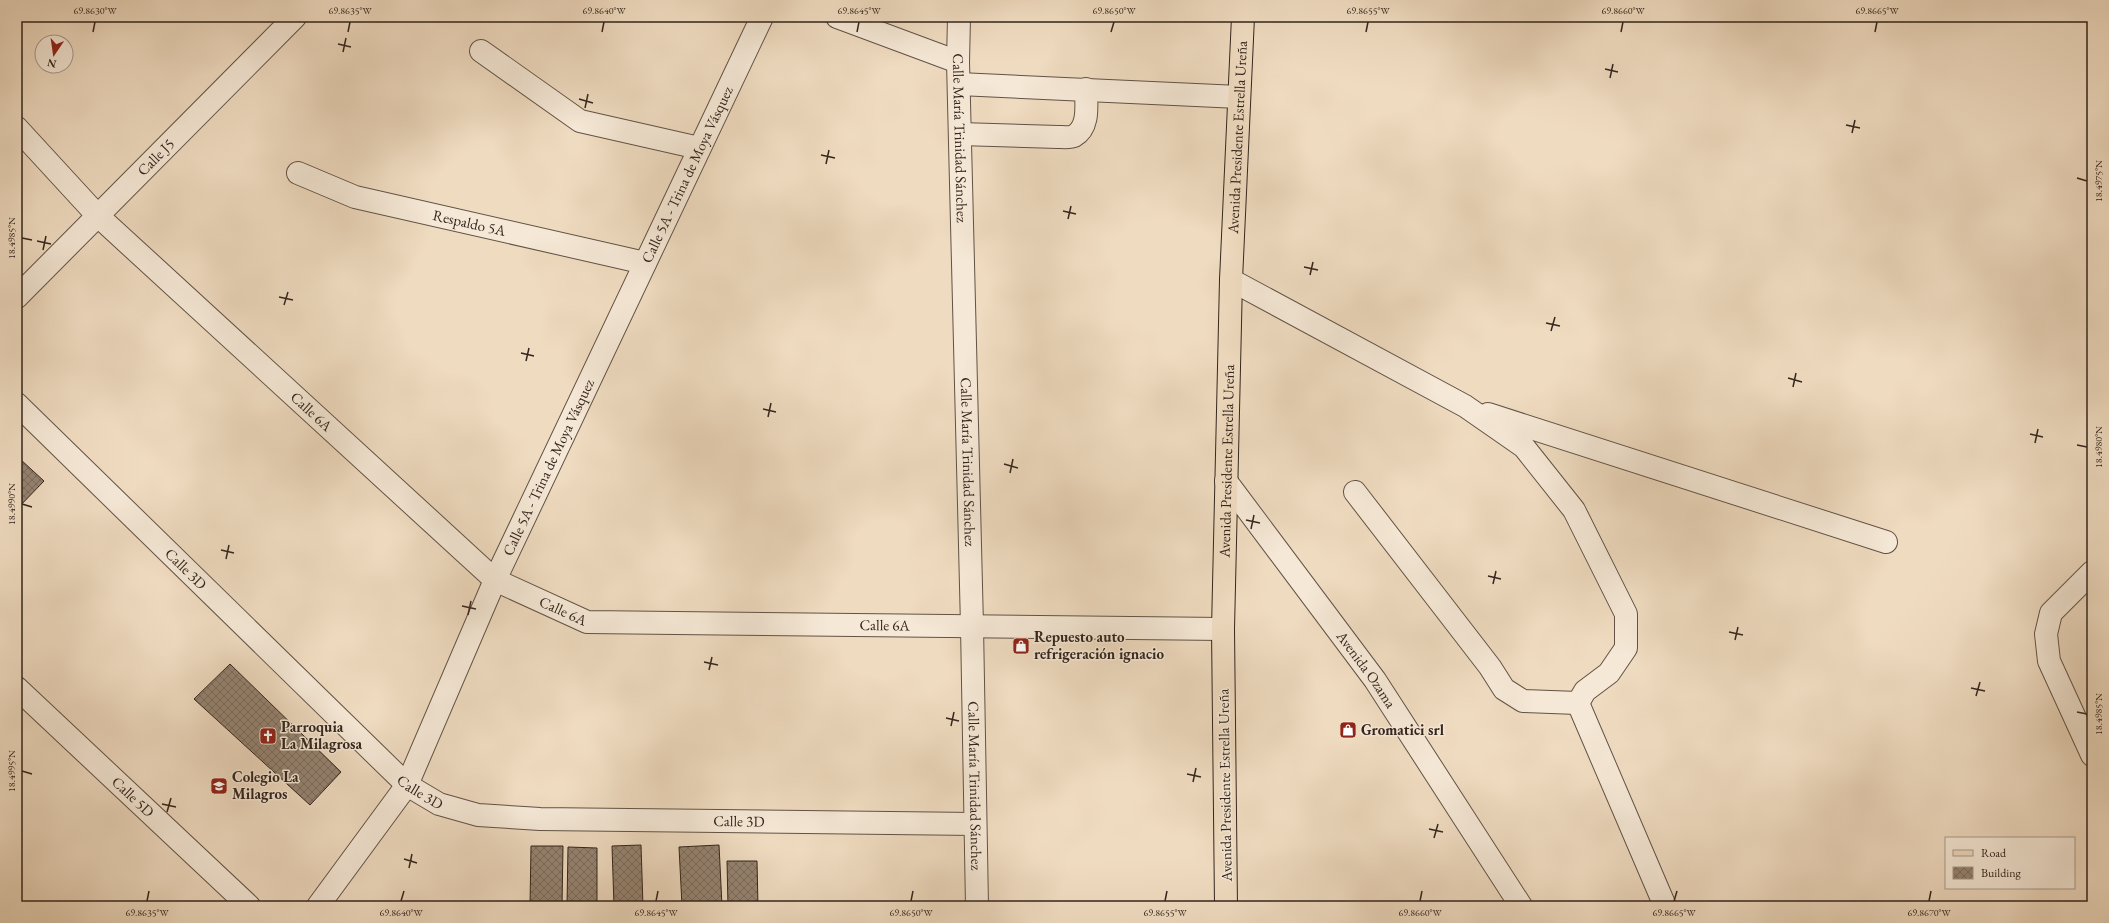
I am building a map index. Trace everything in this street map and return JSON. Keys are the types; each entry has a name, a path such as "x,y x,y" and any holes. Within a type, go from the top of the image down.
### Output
{"main road":[{"name":"Avenida Presidente Estrella Ureña","path":"1226,906 1223,629 1231,280 1243,17"}],"street":[{"name":"Calle J5","path":"17,297 295,17"},
{"name":"Calle 5A - Trina de Moya Vásquez","path":"318,906 407,785 495,580 762,17"},
{"path":"837,17 958,62"},
{"name":"Calle María Trinidad Sánchez","path":"959,17 958,62 972,626 977,906"},
{"path":"481,51 580,121 699,148"},
{"path":"959,84 1239,97"},
{"path":"960,134 1058,137 1073,136 1082,128 1086,115 1086,89"},
{"name":"Calle 6A","path":"17,128 97,215 495,580 587,622 1223,629"},
{"name":"Respaldo 5A","path":"298,173 355,197 645,263"},
{"path":"1231,280 1465,406 1524,447 1574,510 1626,614 1626,648 1609,673 1585,691 1578,703"},
{"name":"Calle 3D","path":"17,404 407,785 439,804 478,815 540,819 975,824"},
{"path":"1465,406 1886,542"},
{"name":"Avenida Ozama","path":"1226,481 1375,680 1521,906"},
{"path":"1355,492 1490,667 1504,689 1523,701 1578,703"},
{"path":"2092,572 2051,613 2046,634 2049,661 2092,755"},
{"name":"Calle 5D","path":"17,688 249,906"},
{"path":"1578,703 1665,906"}],"building":[{"path":"20,459 44,481 17,509 17,462"},
{"name":"Parroquia La Milagrosa","path":"230,664 341,772 310,805 194,699"},
{"path":"641,845 643,906 614,906 612,846"},
{"path":"719,845 722,906 682,906 679,847"},
{"path":"531,846 563,846 562,906 530,906"},
{"path":"568,847 597,848 597,906 567,906"},
{"path":"727,861 757,861 758,906 728,906"}],"place":[{"name":"Repuesto auto refrigeración ignacio","path":"1021,646"},
{"name":"Gromatici srl","path":"1348,730"},
{"name":"Parroquia La Milagrosa","path":"268,736"},
{"name":"Colegio La Milagros","path":"219,786"}]}
